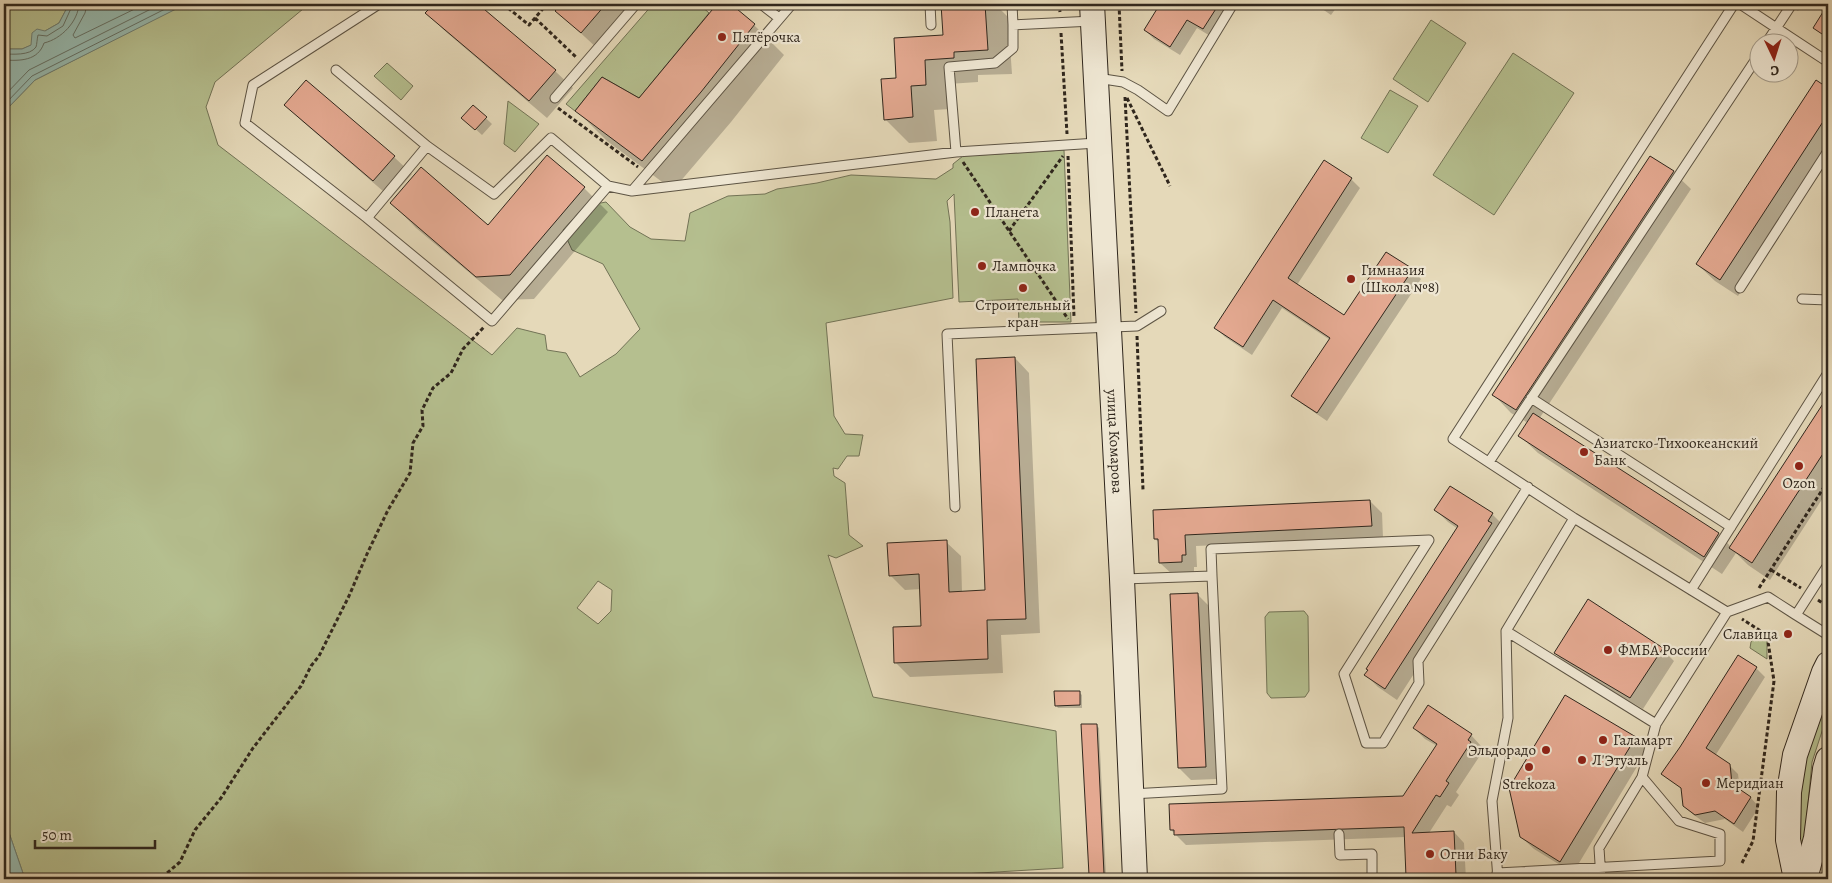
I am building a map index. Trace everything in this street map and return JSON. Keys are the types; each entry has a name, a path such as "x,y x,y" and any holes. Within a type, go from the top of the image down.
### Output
{"street":[{"name":"улица Комарова","path":"1093,12 1122,579 1135,879"},
{"path":"1796,879 1788,840 1789,792 1795,755 1828,664"},
{"path":"1805,879 1816,838 1828,759"}],"lane":[{"path":"379,4 253,85 245,123 366,218 492,321 608,186"},
{"path":"555,102 584,64 636,4"},
{"path":"762,4 780,18"},
{"path":"632,191 792,4"},
{"path":"930,4 931,24"},
{"path":"956,152 949,67 995,63 1013,48 1012,4"},
{"path":"1097,78 1123,82 1168,111 1233,4"},
{"path":"1727,612 1574,518 1453,439 1734,4"},
{"path":"1740,4 1828,62"},
{"path":"1774,32 1792,4"},
{"path":"1013,25 1060,22 1093,12"},
{"path":"1489,462 1750,69"},
{"path":"336,70 427,146 494,194 551,138 608,186 632,191 956,152 1100,143"},
{"path":"366,218 427,146"},
{"path":"1740,288 1828,151"},
{"path":"1802,299 1828,300"},
{"path":"955,507 947,334 1137,326 1161,311"},
{"path":"1691,590 1828,373"},
{"path":"1531,398 1731,527"},
{"path":"1131,794 1222,789 1211,549 1429,540 1344,674 1366,743 1383,742 1419,683 1418,661 1528,487"},
{"path":"1574,518 1506,631 1508,718 1492,801 1497,876 1720,861 1720,834 1679,822 1642,776"},
{"path":"1796,615 1828,565"},
{"path":"1122,579 1212,576"},
{"path":"1601,879 1600,848 1642,776 1656,724 1727,612 1768,597 1828,635"},
{"path":"1506,631 1656,724"},
{"path":"1339,834 1340,855 1372,854 1372,879"}],"path":[{"path":"503,4 529,25 547,4"},
{"path":"1059,4 1067,144"},
{"path":"1119,4 1123,82"},
{"path":"535,18 584,64"},
{"path":"1143,490 1125,93 1170,186"},
{"path":"555,102 638,167 645,160"},
{"path":"1009,231 1068,150 1074,328"},
{"path":"956,152 1074,328"},
{"path":"165,879 167,873 180,862 195,830 221,798 252,748 301,686 311,666 319,656 349,596 366,554 410,472 413,443 423,426 422,410 433,388 452,373 463,349 492,321"},
{"path":"1742,863 1754,841 1774,681 1767,635 1739,617 1828,481"}],"green space":[{"path":"4,4 69,4 59,23 45,31 32,45 22,49 4,49"},
{"path":"184,4 309,4 215,82 206,107 218,145 492,355 517,328 545,335 547,350 566,353 580,377 616,354 640,329 603,264 572,250 563,230 585,206 606,202 630,227 651,239 685,241 690,213 728,196 765,194 777,189 817,183 851,175 936,179 953,168 953,164 963,156 1064,150 1071,322 1019,322 1018,299 959,302 954,194 947,201 950,222 953,298 826,323 834,416 845,434 863,435 859,456 847,456 838,469 833,468 834,476 845,483 849,535 863,546 836,558 828,555 873,697 1056,731 1063,868 880,879 25,879 6,824 4,796 4,112 35,80","holes":["598,581 612,590 611,611 598,624 577,608"]},
{"path":"653,4 699,4 709,13 639,98 602,77 575,111 566,104"},
{"path":"1431,20 1466,43 1428,102 1393,79"},
{"path":"1513,53 1574,93 1494,215 1433,175"},
{"path":"387,63 413,86 401,100 374,76"},
{"path":"1390,90 1418,106 1388,153 1361,138"},
{"path":"508,101 539,124 515,152 504,144"},
{"path":"1304,611 1308,616 1309,691 1305,697 1271,698 1267,693 1265,617 1269,612"},
{"path":"1757,634 1767,640 1767,659 1750,648 1751,642"},
{"path":"1828,693 1828,713 1812,762 1805,835 1805,860 1796,831 1803,760"}],"water":[{"path":"69,4 184,5 35,80 4,112 4,49 22,49 31,45 32,33 37,29 45,31 59,23"},
{"path":"4,796 6,824 25,879 4,879"}],"building":[{"path":"434,4 478,4 556,70 529,101 425,13"},
{"path":"562,4 606,4 581,33 555,11"},
{"path":"717,4 731,4 755,24 701,92 642,161 575,111 602,77 639,98"},
{"path":"941,4 985,4 988,50 954,52 954,58 925,60 926,85 911,86 913,117 884,120 881,79 896,78 894,38 943,35"},
{"path":"1160,4 1219,4 1203,29 1187,20 1170,47 1144,30"},
{"path":"1828,4 1828,38 1813,28"},
{"path":"306,80 395,156 373,181 284,105"},
{"path":"1816,80 1828,88 1828,114 1720,280 1696,264"},
{"path":"473,105 487,117 475,130 461,118"},
{"path":"547,155 585,187 510,275 476,277 390,203 421,167 488,225"},
{"path":"1650,156 1674,171 1516,410 1492,395"},
{"path":"1324,160 1352,178 1288,278 1344,315 1386,252 1413,269 1317,413 1291,396 1330,338 1273,300 1243,347 1214,328"},
{"path":"1015,357 1026,619 987,620 988,659 894,663 893,627 921,626 919,574 889,576 887,543 947,540 949,592 985,590 976,359"},
{"path":"1828,396 1828,446 1752,563 1729,548"},
{"path":"1533,413 1719,533 1704,557 1518,436"},
{"path":"1450,486 1493,513 1488,521 1492,523 1385,689 1364,675 1368,670 1366,669 1458,526 1434,510"},
{"path":"1370,500 1372,526 1185,535 1186,555 1182,555 1182,562 1159,563 1158,539 1154,539 1153,510"},
{"path":"1198,593 1206,767 1178,768 1170,594"},
{"name":"ФМБА России","path":"1588,599 1663,648 1630,698 1554,653"},
{"path":"1738,655 1757,667 1706,748 1730,764 1732,784 1751,797 1734,824 1715,811 1695,815 1683,806 1681,788 1661,774"},
{"path":"1054,691 1080,691 1080,705 1055,706"},
{"path":"1565,695 1636,737 1560,862 1520,837 1509,788"},
{"path":"1428,705 1472,734 1468,740 1471,742 1446,781 1449,783 1440,797 1436,795 1412,833 1454,831 1456,875 1406,877 1404,827 1174,835 1174,830 1170,830 1169,804 1403,796 1437,744 1413,728"},
{"path":"1081,724 1097,724 1104,874 1089,875"}],"place":[{"name":"Пятёрочка","path":"722,37"},
{"name":"Планета","path":"975,212"},
{"name":"Лампочка","path":"982,266"},
{"name":"Гимназия (Школа №8)","path":"1351,279"},
{"name":"Строительный кран","path":"1023,288"},
{"name":"Азиатско-Тихоокеанский Банк","path":"1584,452"},
{"name":"Ozon","path":"1799,466"},
{"name":"Славица","path":"1788,634"},
{"name":"ФМБА России","path":"1608,650"},
{"name":"Галамарт","path":"1603,740"},
{"name":"Эльдорадо","path":"1546,750"},
{"name":"Л'Этуаль","path":"1582,760"},
{"name":"Strekoza","path":"1529,767"},
{"name":"Меридиан","path":"1706,783"},
{"name":"Огни Баку","path":"1430,854"}]}
